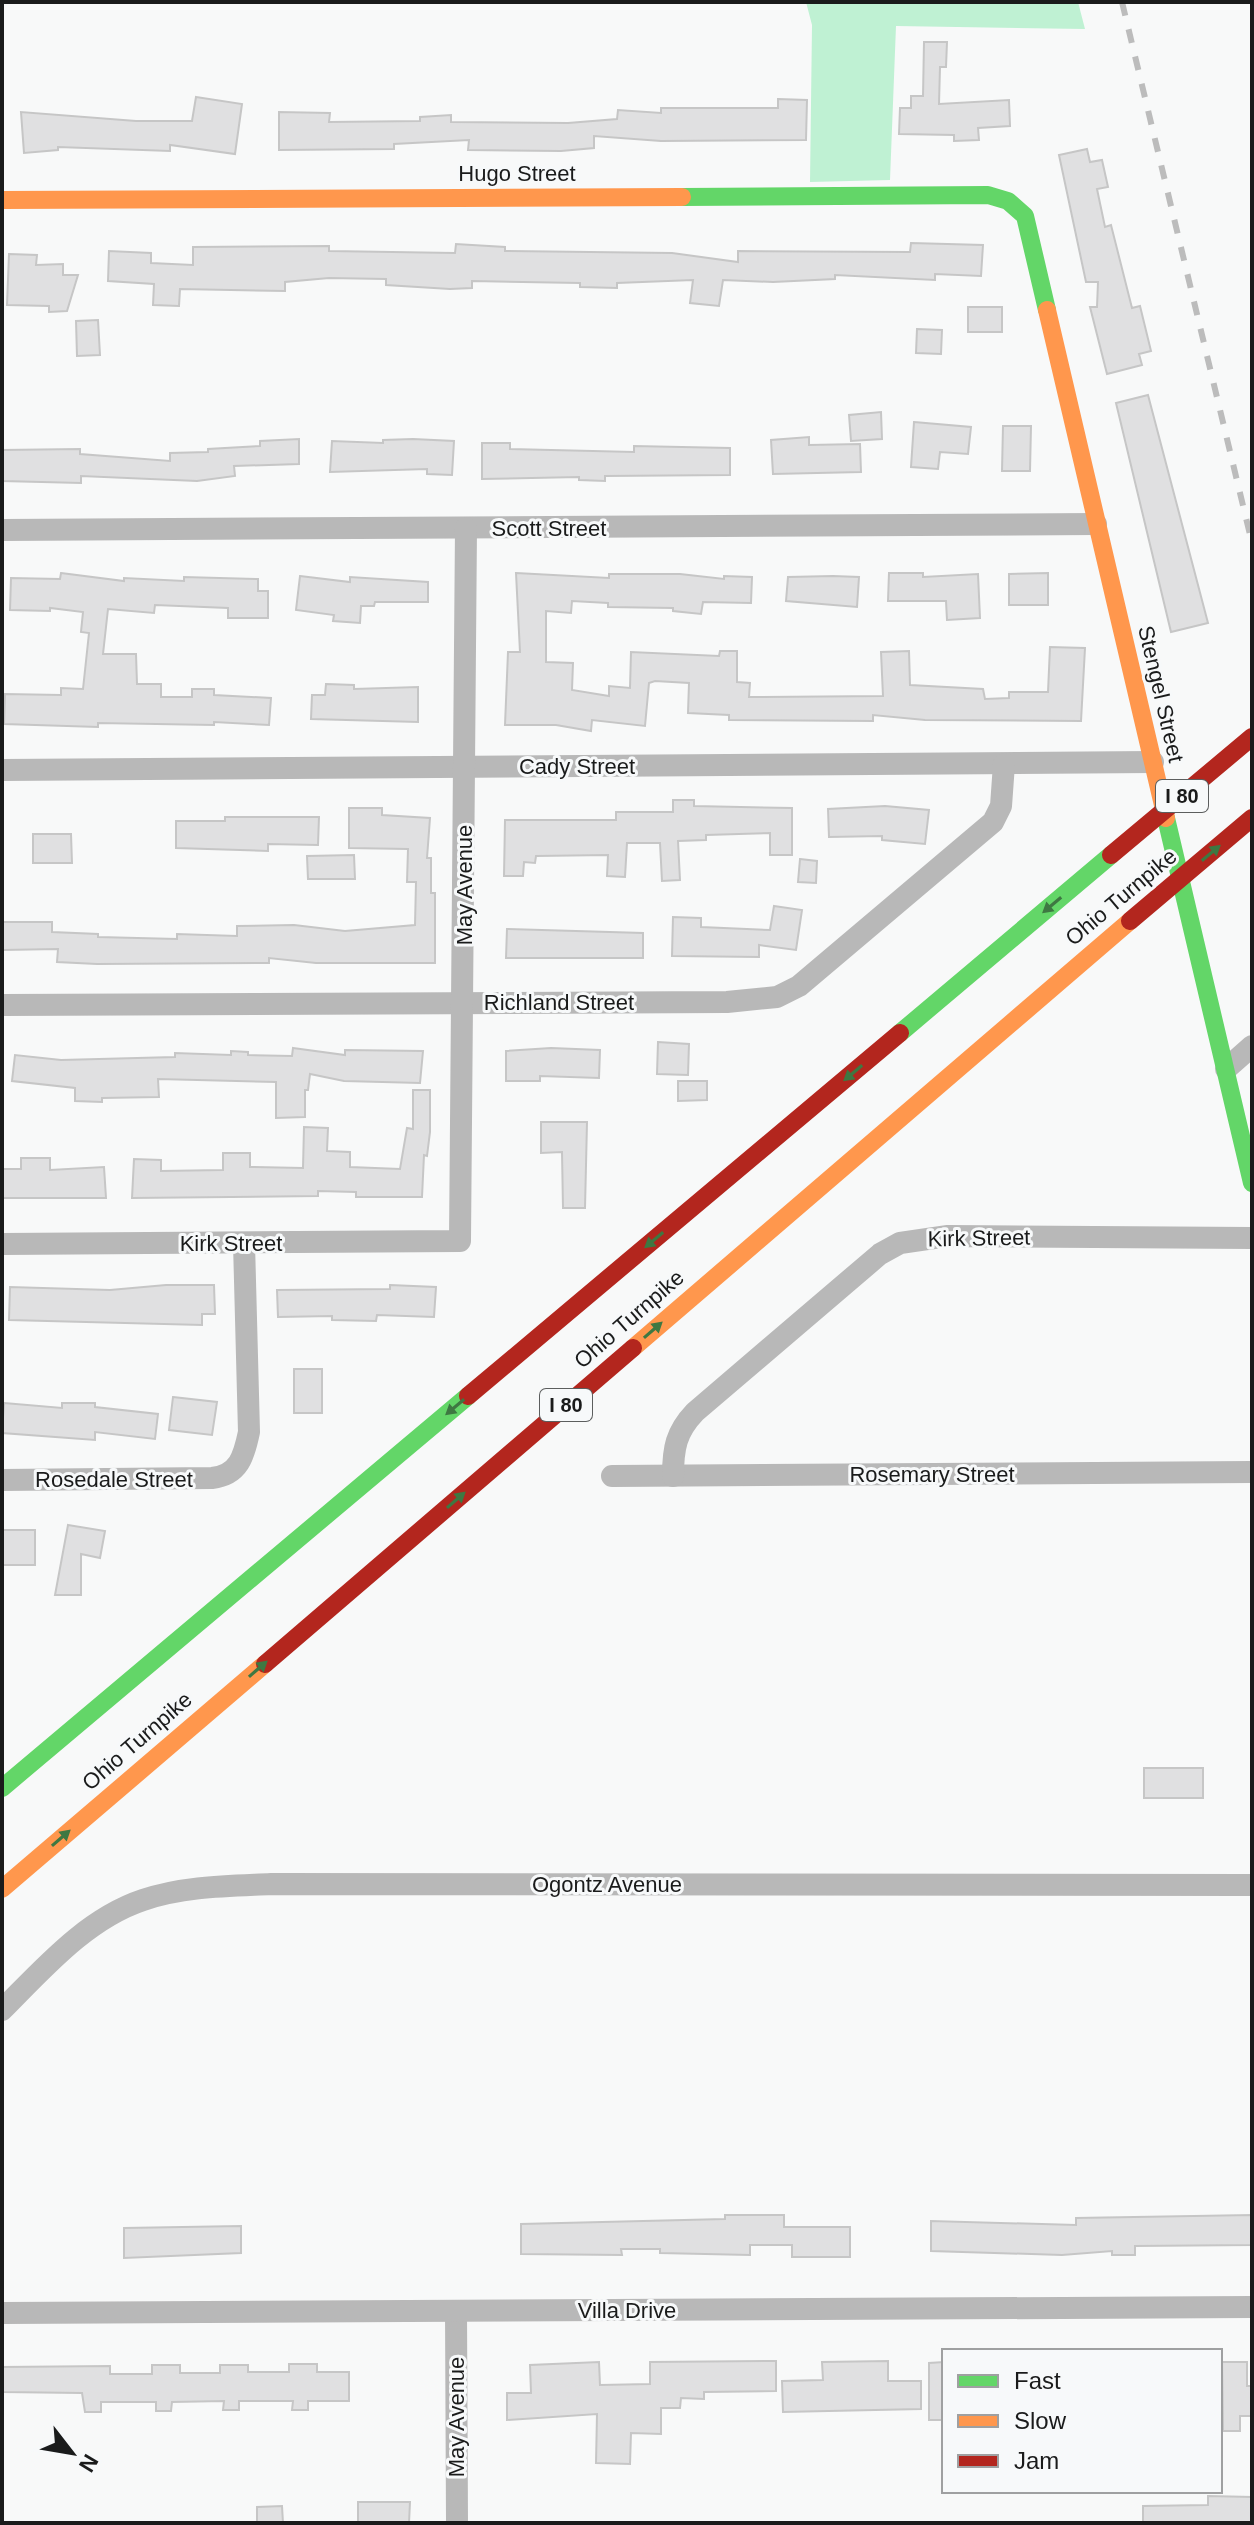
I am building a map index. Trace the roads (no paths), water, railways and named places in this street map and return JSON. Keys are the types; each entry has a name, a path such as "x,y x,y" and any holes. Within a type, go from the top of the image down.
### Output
{"main road":[{"name":"Hugo Street","path":"2,200 988,195 1008,201 1025,216"},
{"name":"Stengel Street","path":"1025,216 1252,1183"},
{"name":"Ohio Turnpike","path":"2,1788 1252,737"},
{"name":"Ohio Turnpike","path":"2,1889 1252,818"}],"street":[{"name":"Scott Street","path":"2,530 1096,524"},
{"name":"May Avenue","path":"460,1241 466,528"},
{"name":"Cady Street","path":"2,770 1153,762"},
{"name":"Richland Street","path":"2,1005 727,1002 777,997 799,986 993,822 1001,806 1004,764"},
{"path":"1226,1069 1252,1046"},
{"name":"Kirk Street","path":"673,1476 673,1448 679,1428 880,1254 900,1243 948,1236 1252,1238"},
{"name":"Kirk Street","path":"2,1244 460,1241"},
{"name":"Rosedale Street","path":"2,1480 226,1477 241,1462 249,1432 244,1243"},
{"name":"Rosemary Street","path":"612,1476 1252,1472"},
{"name":"Ogontz Avenue","path":"2,2010 57,1955 94,1926 141,1900 193,1888 271,1884 1252,1885"},
{"name":"Villa Drive","path":"2,2313 1252,2307"},
{"name":"May Avenue","path":"456,2311 457,2523"}],"railway":[{"path":"1122,2 1252,543"}]}
